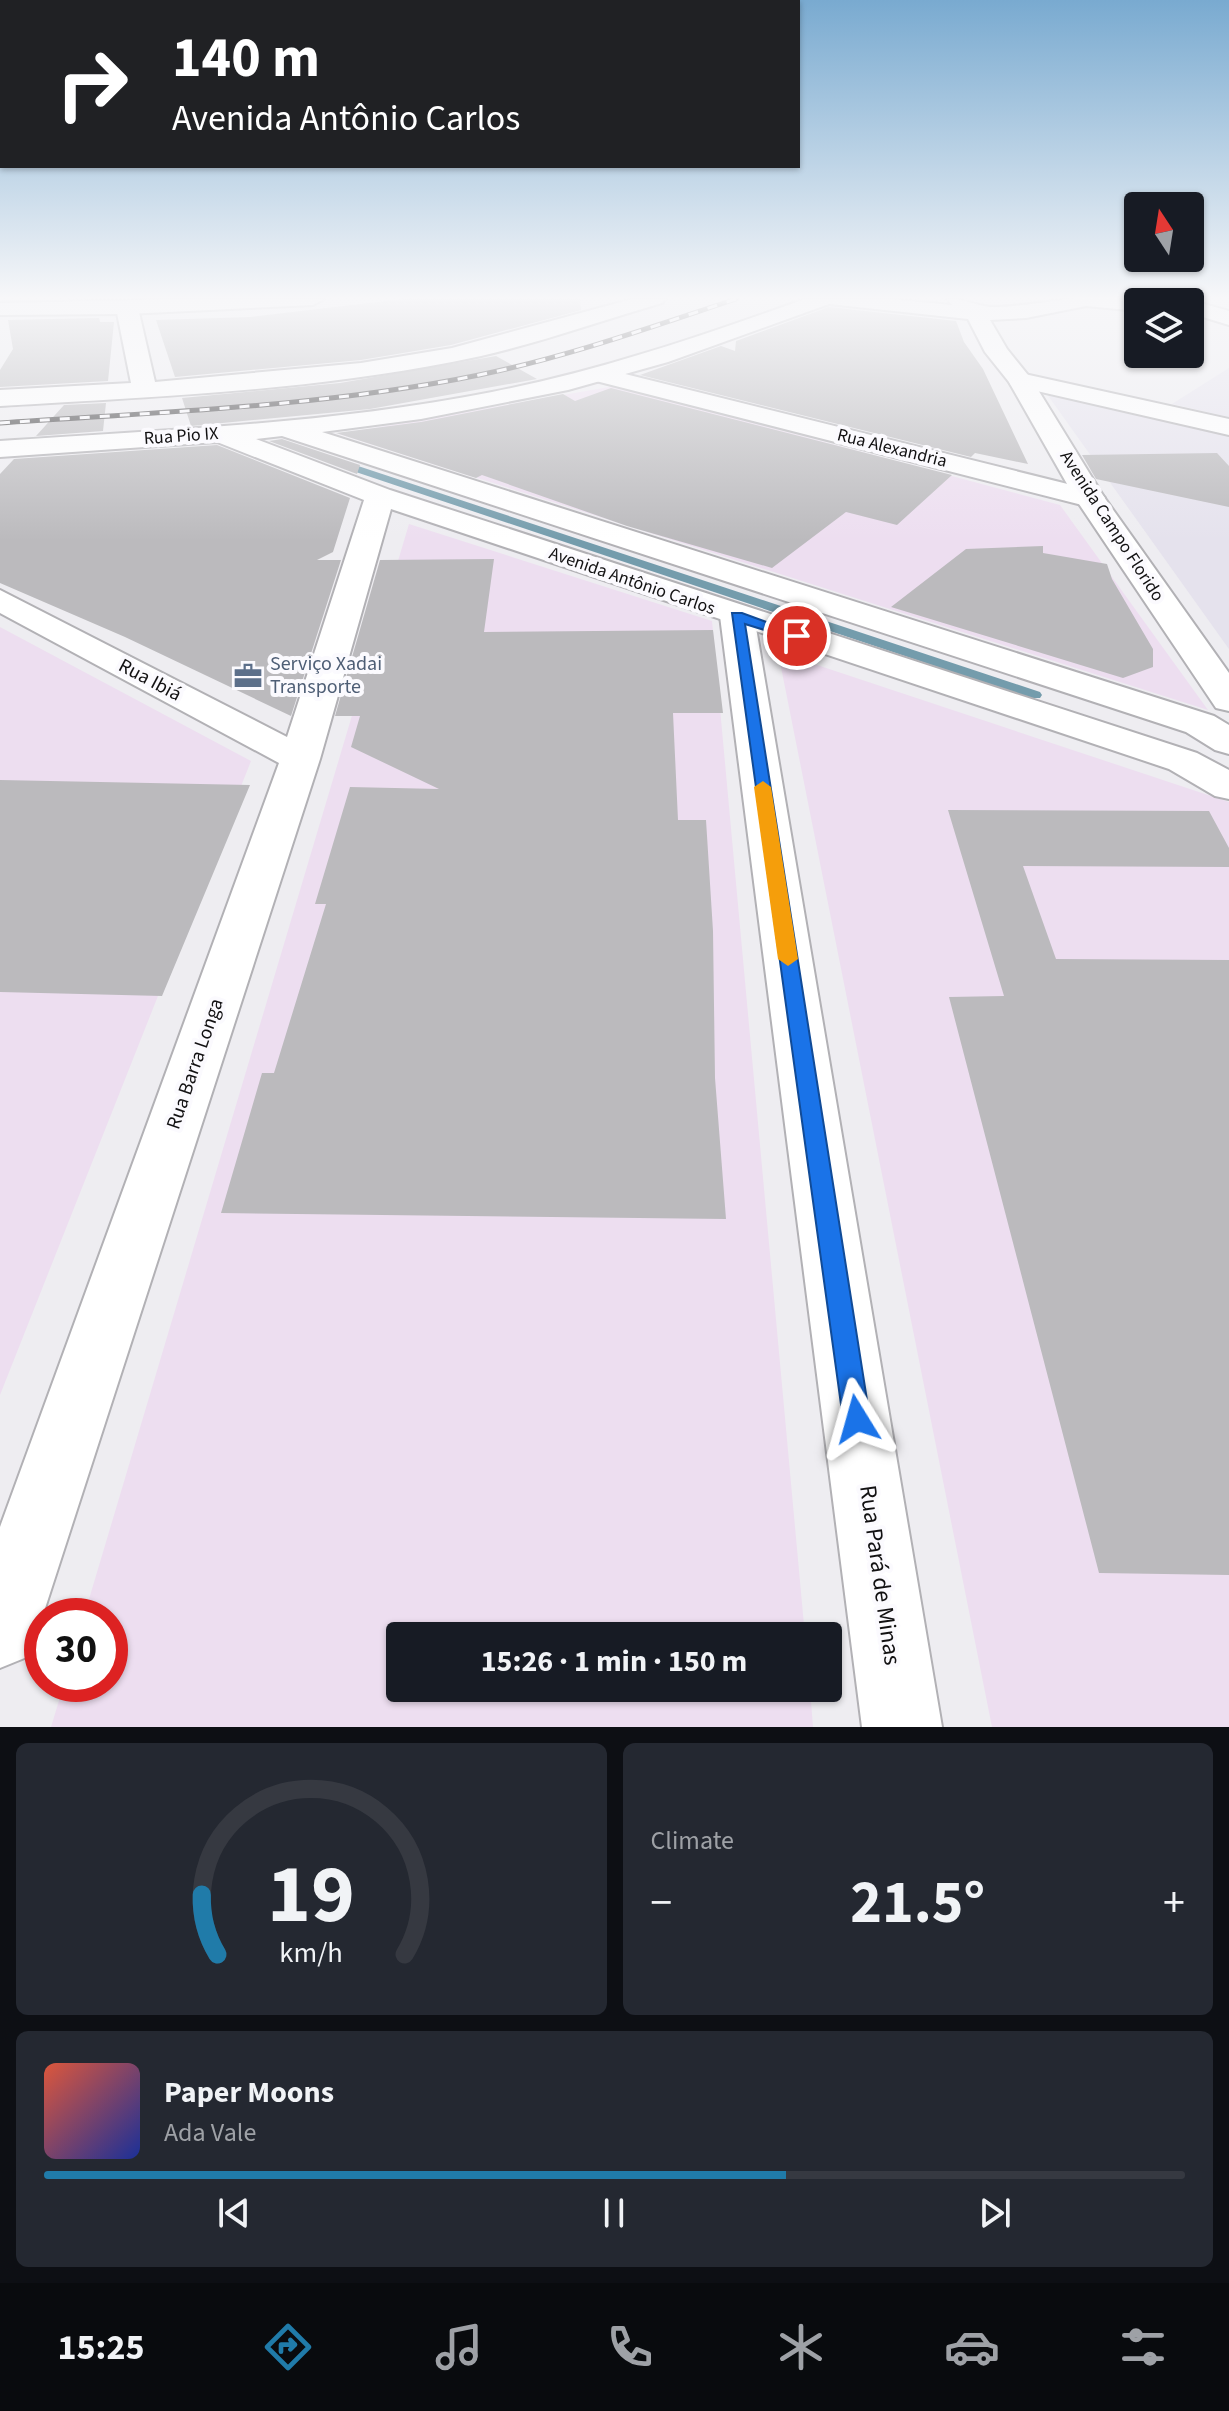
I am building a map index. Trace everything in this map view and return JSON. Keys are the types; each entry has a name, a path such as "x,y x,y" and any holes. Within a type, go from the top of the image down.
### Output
{"street":[{"path":"143,380 145,390"},
{"path":"0,398 257,380"},
{"name":"Rua Pio IX","path":"0,449 217,433 445,408 579,380"},
{"name":"Rua Alexandria","path":"619,380 1090,498"},
{"path":"1020,380 1229,427"},
{"name":"Avenida Campo Florido","path":"1020,380 1090,498 1229,700"},
{"name":"Avenida Antônio Carlos","path":"279,427 1200,724 1229,742"},
{"name":"Avenida Antônio Carlos","path":"217,433 380,496 1183,761 1229,787"},
{"name":"Rua Barra Longa","path":"0,1630 300,759 380,496"},
{"name":"Rua Ibiá","path":"0,600 300,759"},
{"name":"Rua Pará de Minas","path":"737,616 902,1727"}],"shaded area":[{"path":"1211,380 1229,380 1229,417 1172,404"},
{"path":"615,386 1060,505 1208,710 339,434"},
{"path":"1044,390 1229,434 1229,649"},
{"path":"409,524 712,621 804,1622 386,1622 386,1702 811,1702 813,1727 51,1727 59,1702 128,1702 128,1598 89,1598"},
{"path":"0,627 251,761 0,1395"},
{"path":"778,652 1229,802 1229,1727 992,1727"}],"building":[{"path":"0,380 108,380 108,381 0,387"},
{"path":"360,380 534,380 370,409 191,426 182,398"},
{"path":"659,380 988,380 1028,464 975,453 971,457"},
{"path":"611,388 952,475 897,525 846,512 772,568 627,526 482,475 476,478 336,433 421,422 563,394 575,401"},
{"path":"106,403 103,431 36,436 64,405"},
{"path":"282,439 360,465 357,474 269,441"},
{"path":"217,445 350,498 333,552 317,560 341,560 291,716 125,637 0,583 0,474 14,459"},
{"path":"1217,453 1229,466 1229,507 1096,479 1082,455"},
{"path":"1043,546 1043,553 1107,564 1112,579 1153,649 1153,667 1123,678 891,607 966,549"},
{"path":"494,559 484,632 713,630 723,713 673,713 678,820 706,820 713,931 715,1078 726,1219 221,1213 262,1073 274,1073 326,904 315,904 350,787 439,789 351,747 360,716 335,716 380,560"},
{"path":"0,780 250,785 162,996 0,992"},
{"path":"948,810 1209,811 1229,848 1229,867 1023,866 1056,959 1229,960 1229,1575 1099,1573 949,997 1004,996"}],"waterway":[{"path":"339,463 1035,695"}],"railway":[{"path":"0,423 240,407 454,380"}],"slow traffic":[{"path":"763,787 788,959"}],"place":[{"name":"Serviço Xadai Transporte","path":"248,676"}],"route":[{"path":"797,636 737,616 857,1419"}]}
